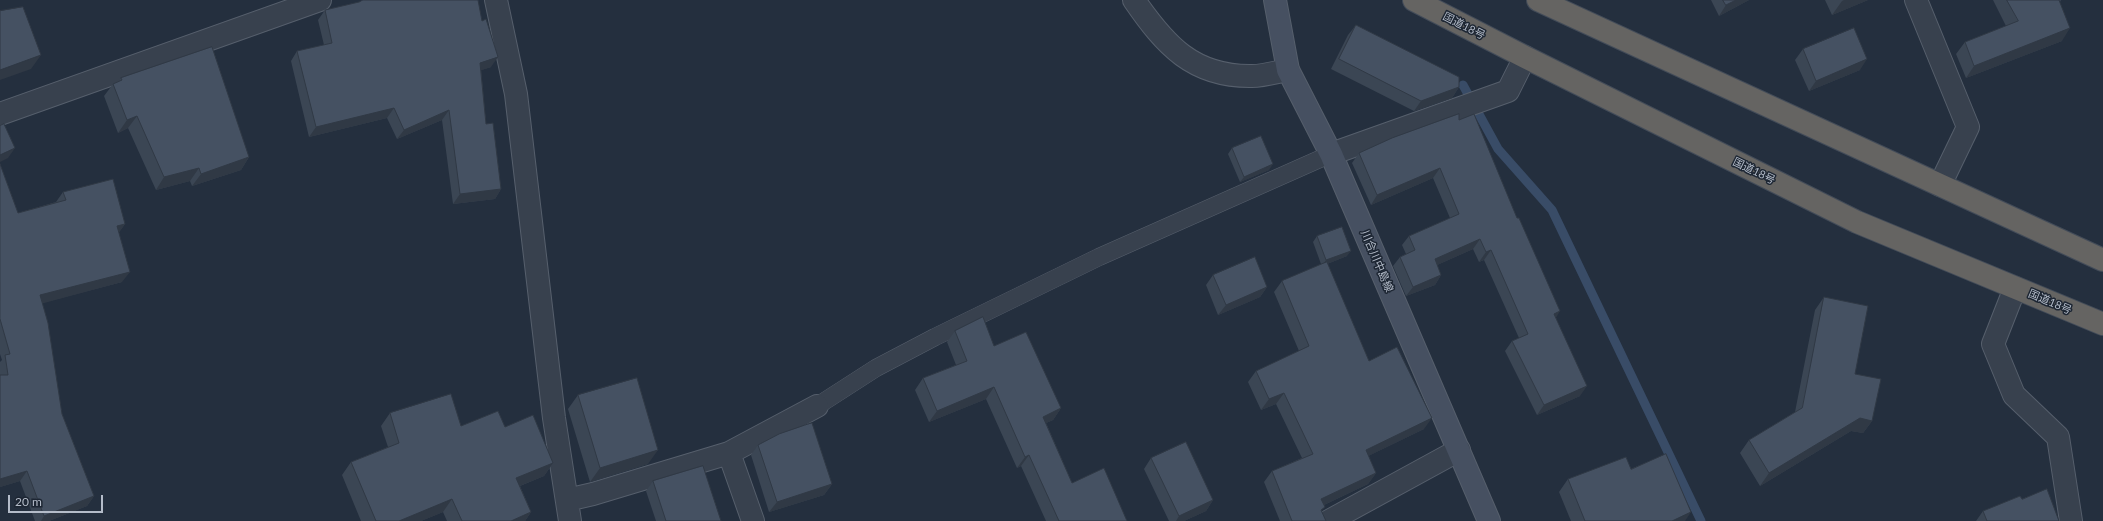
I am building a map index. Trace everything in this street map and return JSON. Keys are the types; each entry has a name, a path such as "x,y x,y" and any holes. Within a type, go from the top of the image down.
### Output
{"highway":[{"name":"国道18号","path":"1414,0 1525,57 1857,222 2103,324"},
{"path":"1538,0 2103,260"}],"main road":[{"name":"川合川中島線","path":"1275,0 1288,70 1331,154 1489,521"}],"street":[{"path":"0,114 320,0"},
{"path":"496,0 516,94 554,418 568,511 593,494 729,453 817,406"},
{"path":"1134,0 1172,47 1196,66 1224,75 1253,76 1288,70"},
{"path":"1916,0 1968,127 1940,185"},
{"path":"1331,154 1508,92 1525,57"},
{"path":"2015,288 1993,344 2014,395 2058,438 2071,521"},
{"path":"1329,521 1459,450"},
{"path":"729,453 753,521"}],"lane":[{"path":"817,406 876,368 935,337 1099,257 1331,154"}],"building":[{"path":"363,0 478,0 482,21 486,19 498,57 480,63 486,124 493,123 501,189 460,194 449,110 404,130 394,108 316,127 297,51 332,43 325,10"},
{"path":"1723,0 1736,0 1726,5"},
{"path":"2007,0 2059,0 2070,28 1974,66 1965,42 2018,21"},
{"path":"23,7 41,55 0,70 0,11"},
{"path":"1356,25 1459,77 1459,87 1421,101 1339,59"},
{"path":"1854,28 1867,59 1816,81 1803,49"},
{"path":"212,47 249,157 201,174 199,168 164,177 137,116 127,120 113,84 122,80 121,78"},
{"path":"1459,114 1459,120 1474,114 1517,218 1519,218 1560,311 1554,314 1587,386 1544,405 1512,341 1528,334 1491,250 1486,252 1480,239 1435,259 1441,275 1413,287 1400,257 1415,250 1409,236 1459,214 1440,168 1377,195 1359,153 1392,138"},
{"path":"4,124 15,148 0,155 0,126"},
{"path":"1261,136 1273,164 1244,177 1232,148"},
{"path":"0,164 18,213 66,200 63,192 113,179 125,224 117,226 130,272 40,295 48,323 62,414 94,496 44,516 27,471 0,479 0,375 8,375 5,355 10,354 0,319"},
{"path":"1342,227 1351,251 1326,260 1317,236"},
{"path":"1255,257 1267,287 1226,305 1213,275"},
{"path":"1327,262 1369,361 1397,347 1432,418 1366,450 1376,473 1321,499 1325,507 1321,510 1326,521 1292,521 1272,471 1313,454 1284,393 1269,399 1256,371 1309,346 1282,281"},
{"path":"1824,297 1868,306 1855,374 1881,379 1872,421 1860,418 1769,473 1749,440 1802,408"},
{"path":"983,317 994,346 1026,332 1061,408 1043,417 1072,483 1104,468 1127,521 1059,521 1029,455 1025,457 994,387 937,411 923,378 967,361 955,331"},
{"path":"637,378 658,450 600,468 578,395"},
{"path":"451,394 461,426 498,411 505,427 533,415 553,463 516,478 531,512 511,521 462,521 452,499 399,521 376,521 351,462 399,443 390,413"},
{"path":"812,423 832,484 777,502 758,445 779,434"},
{"path":"1186,442 1213,500 1179,516 1151,458"},
{"path":"1666,454 1691,512 1672,521 1585,521 1568,479 1626,457 1631,469"},
{"path":"703,466 721,521 666,521 653,481"},
{"path":"2047,489 2059,521 1987,521 1983,511 2020,496 2022,499"}],"waterway":[{"path":"1463,85 1498,149 1552,210 1701,521"}]}
